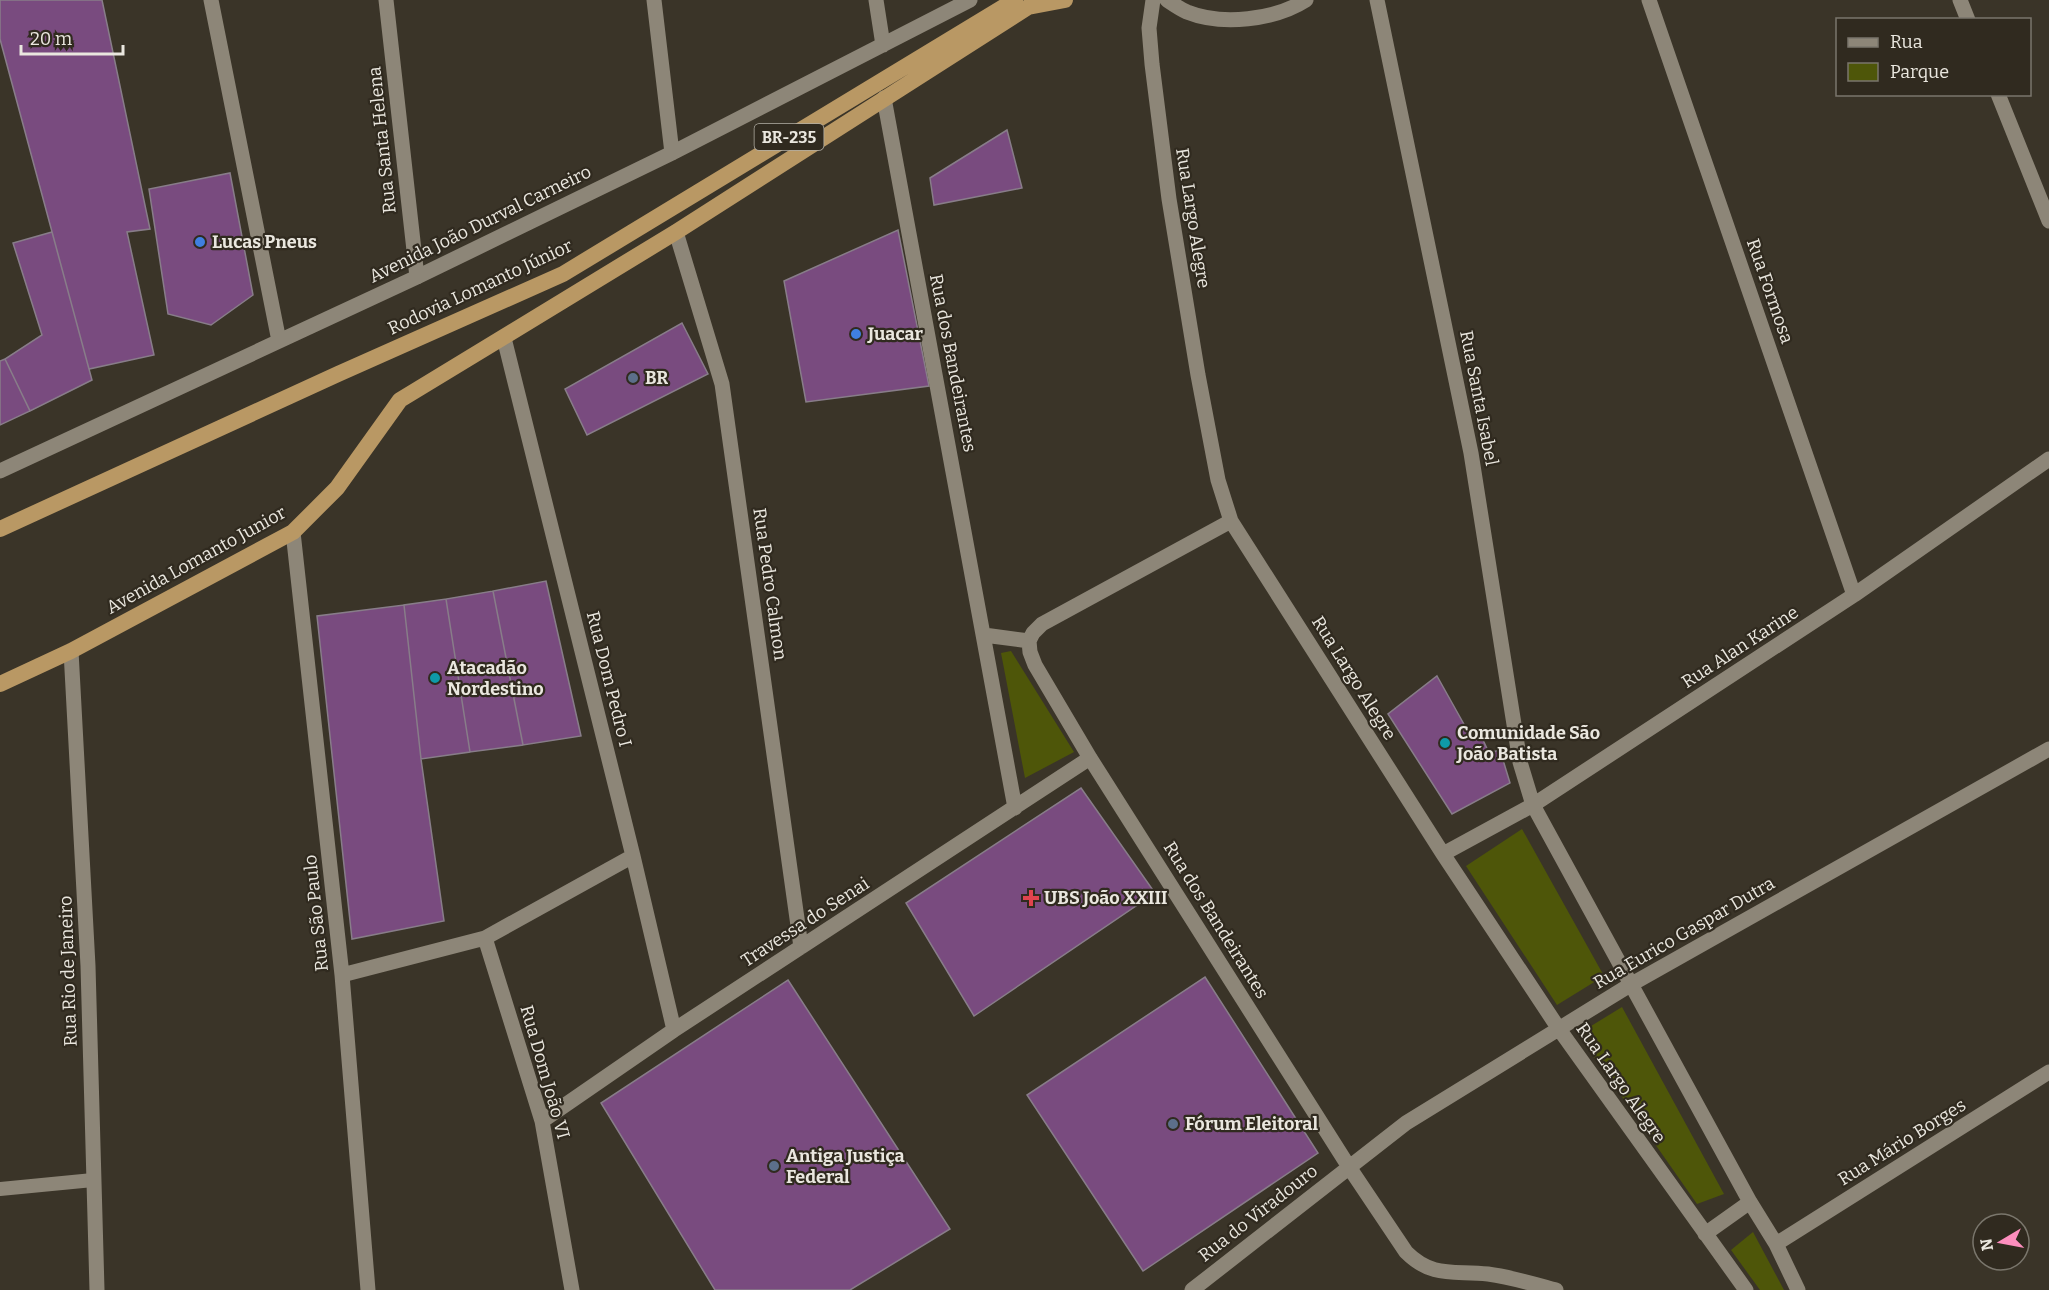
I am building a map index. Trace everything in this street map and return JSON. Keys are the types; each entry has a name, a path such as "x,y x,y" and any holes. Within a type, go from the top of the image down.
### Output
{"highway":[{"path":"1027,2 1065,0"},
{"name":"BR-235","path":"504,338 676,232 884,98 1027,2"},
{"name":"Rodovia Lomanto Júnior","path":"0,529 563,274 1027,2"},
{"name":"Avenida Lomanto Junior","path":"0,684 71,651 293,532 337,488 400,400 504,338"}],"street":[{"path":"211,0 279,341"},
{"name":"Rua Santa Helena","path":"386,0 417,277"},
{"path":"654,0 672,153"},
{"path":"876,0 883,45"},
{"name":"Avenida João Durval Carneiro","path":"0,471 417,277 672,153 970,0"},
{"name":"Rua Largo Alegre","path":"1153,0 1149,37 1169,199 1198,375 1216,468 1231,521 1443,854 1559,1029 1746,1290"},
{"path":"1167,0 1188,12 1227,20 1267,17 1306,0"},
{"name":"Rua Santa Isabel","path":"1377,0 1471,453 1520,762 1533,805"},
{"name":"Rua Formosa","path":"1649,0 1854,595"},
{"path":"1960,0 1967,18"},
{"path":"1999,96 2049,221"},
{"name":"Rua dos Bandeirantes","path":"884,98 1015,808"},
{"name":"Rua Pedro Calmon","path":"676,232 722,384 801,947"},
{"name":"Rua Dom Pedro I","path":"504,338 674,1030"},
{"name":"Rua Alan Karine","path":"1443,854 1533,805 1854,595 2049,459"},
{"path":"984,635 1029,641 1042,624 1231,521"},
{"name":"Rua São Paulo","path":"293,532 342,975 368,1290"},
{"name":"Rua dos Bandeirantes","path":"1029,641 1035,665 1090,758 1349,1167 1407,1252 1428,1268 1445,1273 1488,1274 1556,1290"},
{"name":"Rua Rio de Janeiro","path":"71,651 88,966 97,1290"},
{"name":"Rua Eurico Gaspar Dutra","path":"1349,1167 1406,1123 1630,985 2049,749"},
{"name":"Travessa do Senai","path":"542,1121 674,1030 1090,758"},
{"path":"1533,805 1750,1202 1776,1244 1798,1290"},
{"path":"342,975 486,938 633,856"},
{"name":"Rua Dom João VI","path":"486,938 542,1121 572,1290"},
{"name":"Rua Mário Borges","path":"1776,1244 2049,1072"},
{"name":"Rua do Viradouro","path":"1192,1290 1349,1167"},
{"path":"1705,1234 1750,1202"}],"lane":[{"path":"0,1189 93,1180"}],"green space":[{"path":"1011,651 1074,752 1025,778 1001,653"},
{"path":"1522,829 1604,976 1557,1005 1466,866"},
{"path":"1622,1007 1724,1194 1697,1204 1578,1034"},
{"path":"1753,1232 1784,1290 1760,1290 1731,1250"}],"building":[{"path":"0,0 102,0 150,229 127,232 154,355 89,369 0,39"},
{"path":"1007,130 1022,188 934,205 930,178"},
{"name":"Lucas Pneus","path":"230,173 253,295 211,325 168,314 149,189"},
{"name":"Juacar","path":"898,230 929,386 806,402 784,281"},
{"path":"52,232 92,380 30,411 5,359 42,335 13,243"},
{"path":"682,323 708,374 587,435 565,389"},
{"path":"5,359 30,411 0,425 0,361"},
{"path":"546,581 581,736 523,745 493,591"},
{"path":"493,591 523,745 470,752 446,599"},
{"name":"Atacadão Nordestino","path":"446,599 470,752 421,759 404,605"},
{"path":"404,605 421,759 444,921 352,939 317,616"},
{"name":"Comunidade São João Batista","path":"1437,676 1470,735 1478,729 1489,753 1500,750 1510,783 1452,814 1388,714"},
{"name":"UBS João XXIII","path":"1081,788 1155,893 974,1016 906,903"},
{"name":"Fórum Eleitoral","path":"1205,977 1318,1153 1143,1271 1027,1095"},
{"name":"Antiga Justiça Federal","path":"788,980 950,1229 850,1290 715,1290 601,1103"}],"place":[{"name":"Lucas Pneus","path":"200,242"},
{"name":"Juacar","path":"856,334"},
{"name":"BR","path":"633,378"},
{"name":"Atacadão Nordestino","path":"435,678"},
{"name":"Comunidade São João Batista","path":"1445,743"},
{"name":"UBS João XXIII","path":"1031,898"},
{"name":"Fórum Eleitoral","path":"1173,1124"},
{"name":"Antiga Justiça Federal","path":"774,1166"}]}
